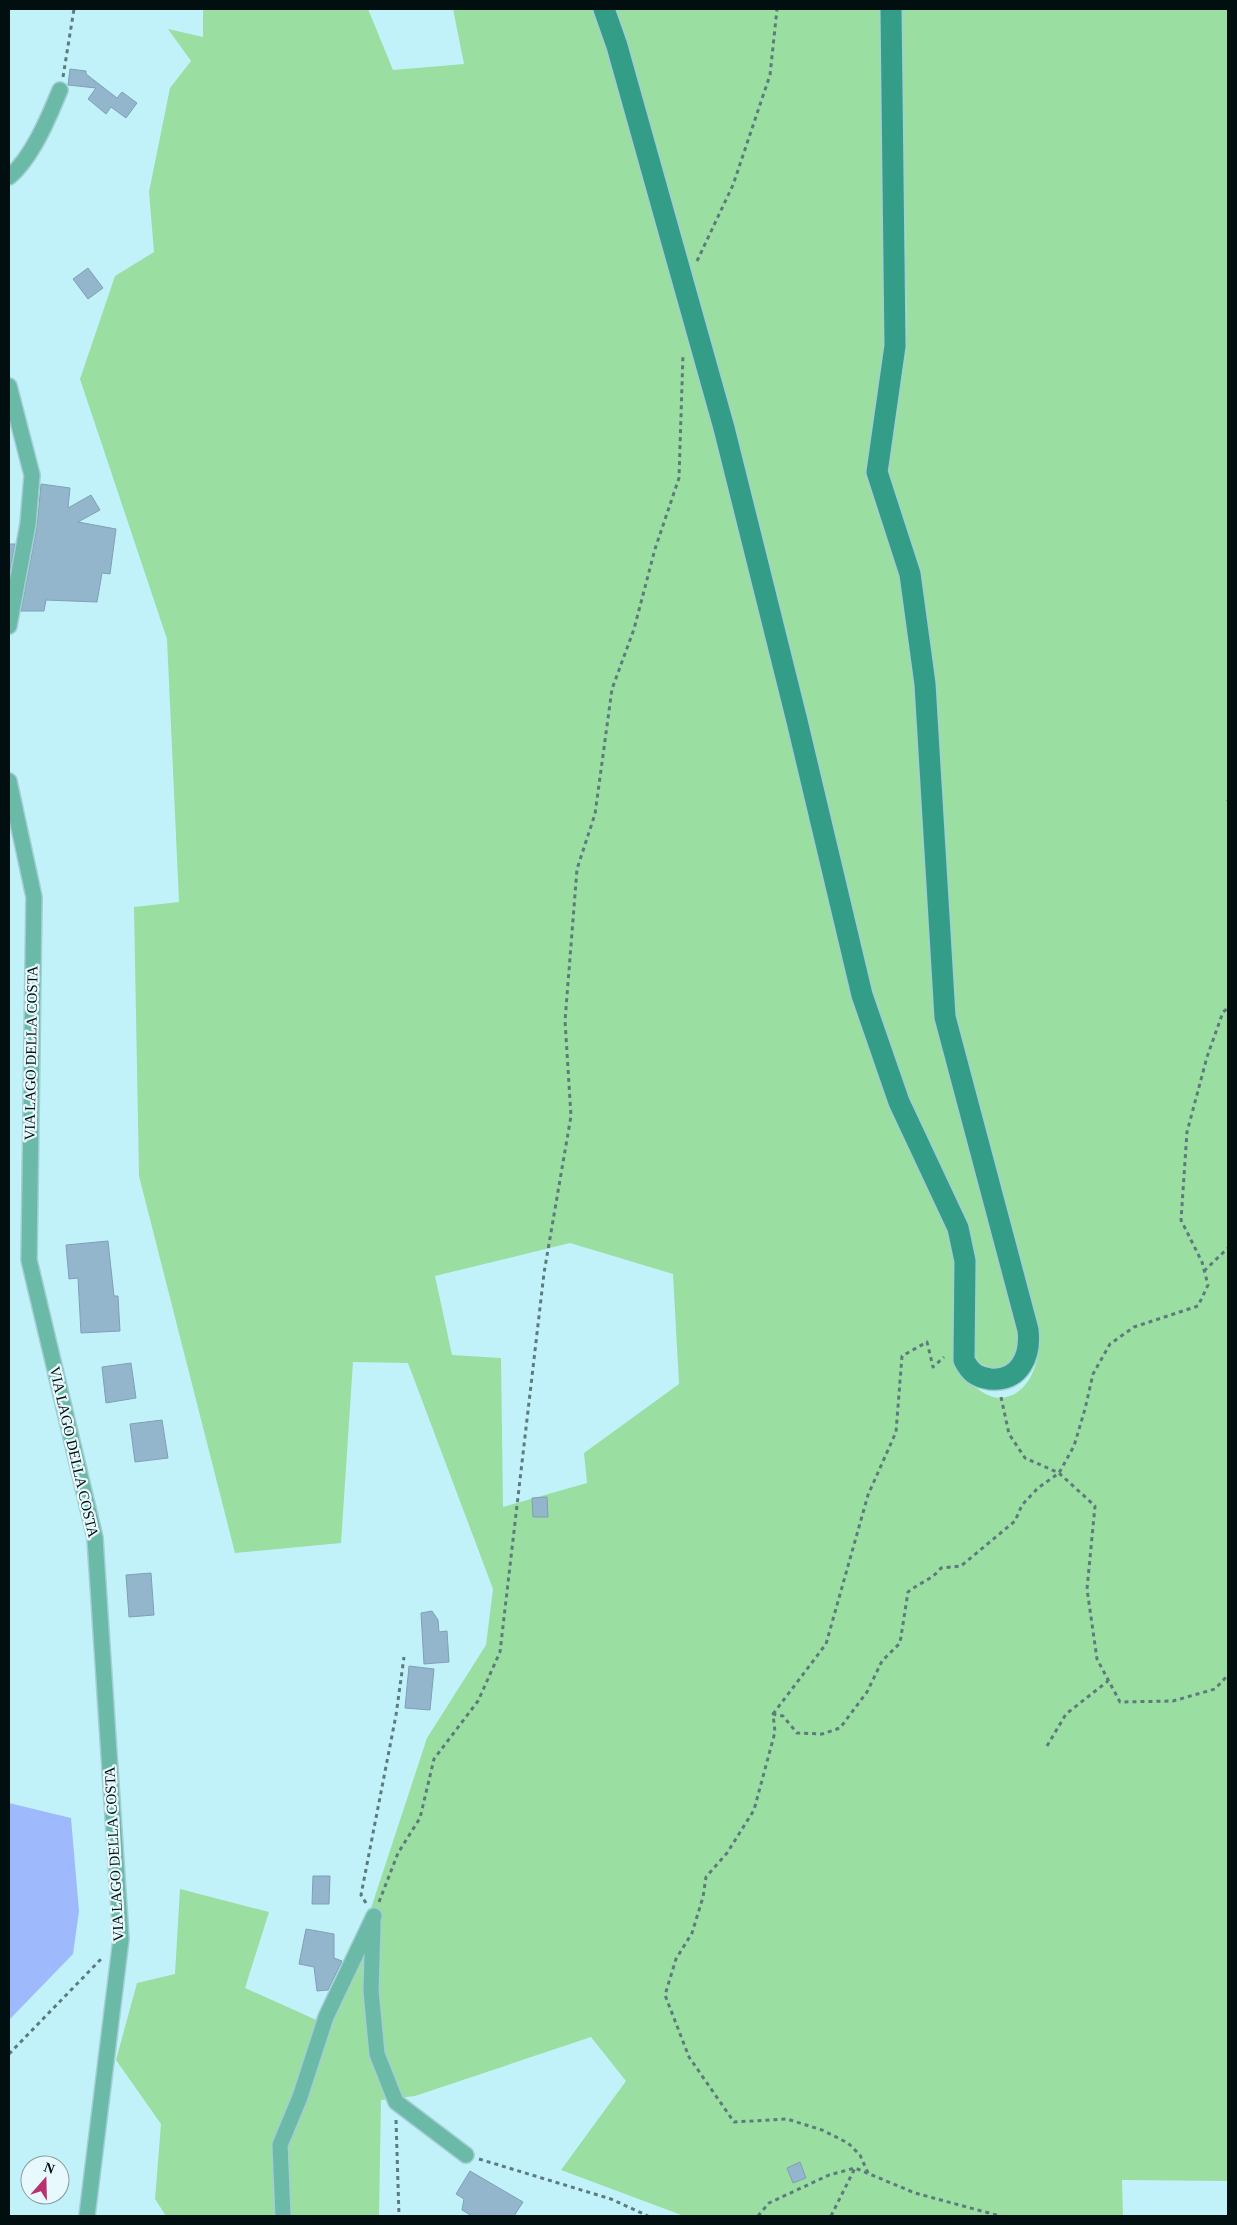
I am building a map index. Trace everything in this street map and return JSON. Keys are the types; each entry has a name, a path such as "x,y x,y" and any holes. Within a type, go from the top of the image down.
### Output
{"main road":[{"path":"604,9 617,46 724,428 797,720 862,995 899,1102 958,1228 965,1260 964,1360 969,1371 980,1378 998,1380 1012,1376 1024,1363 1030,1344 1028,1330 945,1017 926,684 910,574 877,472 895,346 891,9"}],"street":[{"path":"9,176 17,170 38,136 60,90"},
{"path":"9,386 32,474 28,524 9,626"},
{"name":"VIA LAGO DELLA COSTA","path":"9,781 34,897 29,1260 95,1538 121,1939 87,2216"},
{"path":"374,1916 371,1991 377,2054 396,2102 466,2155"},
{"path":"283,2216 280,2145 300,2096 326,2017 374,1916"}],"path":[{"path":"60,90 74,9"},
{"path":"708,238 734,185 770,74 777,9"},
{"path":"374,1916 398,1853 420,1818 434,1759 478,1701 500,1652 544,1273 571,1116 566,1021 577,868 594,814 612,689 634,628 655,549 679,478 683,349"},
{"path":"773,1714 783,1716 797,1733 822,1734 840,1728 867,1692 882,1661 900,1643 908,1592 921,1582 935,1576 941,1568 961,1566 1015,1521 1022,1505 1038,1488 1059,1473 1074,1446 1086,1409 1093,1374 1110,1344 1134,1328 1198,1306 1208,1285 1204,1271 1181,1220 1187,1132 1207,1057 1224,1012 1228,1008"},
{"path":"1204,1271 1228,1248"},
{"path":"868,2173 860,2156 848,2143 822,2130 787,2119 734,2122 689,2057 665,1995 676,1959 692,1933 703,1897 706,1877 727,1853 754,1810 775,1732 773,1714 826,1644 868,1495 896,1432 902,1356 927,1342 933,1367 947,1355 949,1363"},
{"path":"998,1380 1008,1434 1025,1458 1059,1473 1095,1506 1087,1589 1096,1659 1120,1702 1173,1701 1215,1689 1228,1675"},
{"path":"374,1916 362,1895 396,1715 404,1657"},
{"path":"1047,1746 1066,1714 1108,1682"},
{"path":"9,2054 121,1939"},
{"path":"396,2102 399,2216"},
{"path":"466,2155 611,2199 648,2216"},
{"path":"831,2216 855,2168"},
{"path":"758,2216 769,2203 829,2175 855,2168 915,2193 1000,2216"}],"green space":[{"path":"203,9 368,9 393,70 464,64 453,9 592,9 607,50 716,431 855,997 951,1231 957,1262 963,1377 985,1393 1000,1398 1020,1390 1028,1382 1037,1361 1040,1338 1039,1328 956,1015 936,683 921,572 888,471 907,346 902,9 1228,9 1228,2181 1122,2180 1123,2216 684,2216 561,2170 626,2081 591,2037 415,2096 381,2100 379,2216 166,2216 155,2199 161,2124 116,2060 137,1983 175,1974 180,1889 269,1912 245,1988 332,2027 427,1738 486,1645 493,1589 408,1363 353,1362 341,1543 235,1553 139,1176 134,907 179,902 167,639 80,379 115,276 154,252 149,192 170,88 191,61 168,29 203,37","holes":["570,1243 673,1274 679,1384 584,1453 587,1483 503,1507 501,1358 452,1355 435,1276"]},
{"path":"615,9 881,9 885,345 866,473 900,577 915,685 935,1018 1018,1331 1016,1352 1003,1368 991,1368 979,1363 971,1346 975,1299 974,1260 907,1098 871,992 733,426 627,43"}],"water":[{"path":"9,1803 71,1818 79,1911 73,1954 9,2020"}],"building":[{"path":"70,69 86,71 86,74 117,98 122,92 137,103 126,118 111,107 106,114 88,99 96,88 68,85"},
{"path":"88,268 103,288 88,299 73,279"},
{"path":"41,484 70,488 68,508 91,495 100,510 78,522 116,529 110,574 102,573 97,602 46,600 44,611 21,611 37,526"},
{"path":"9,544 15,544 9,576"},
{"path":"108,1241 114,1296 118,1296 120,1331 81,1333 78,1278 69,1279 66,1245"},
{"path":"131,1363 136,1398 106,1403 102,1367"},
{"path":"162,1420 168,1458 135,1462 130,1424"},
{"path":"547,1497 548,1517 533,1517 532,1498"},
{"path":"151,1573 154,1615 129,1617 126,1575"},
{"path":"432,1611 438,1620 439,1632 447,1631 449,1662 424,1664 421,1613"},
{"path":"409,1666 434,1669 430,1710 405,1708"},
{"path":"313,1876 330,1876 329,1904 312,1904"},
{"path":"306,1929 334,1934 334,1958 342,1961 328,1990 317,1991 314,1967 299,1964"},
{"path":"800,2162 806,2178 793,2183 787,2168"},
{"path":"470,2171 523,2202 514,2216 472,2216 462,2210 464,2199 456,2194"}]}
